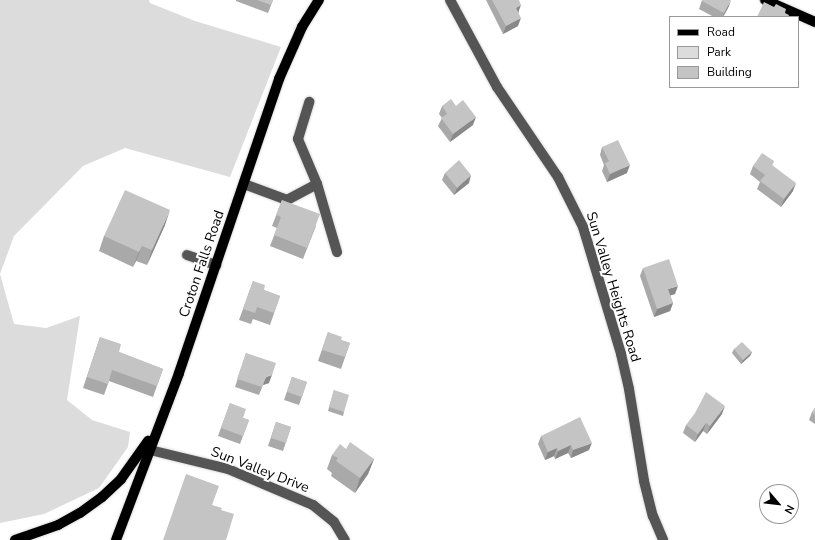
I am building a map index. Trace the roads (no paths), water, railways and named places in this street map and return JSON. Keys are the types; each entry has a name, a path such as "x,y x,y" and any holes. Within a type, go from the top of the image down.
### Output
{"main road":[{"name":"Croton Falls Road","path":"116,540 162,419 290,52 302,27 319,0"},
{"path":"765,0 815,22"},
{"path":"15,540 58,525 80,513 102,497 126,473 162,419"}],"street":[{"name":"Sun Valley Heights Road","path":"450,0 497,87 558,177 583,227 621,354 629,389 644,481 653,516 663,540"},
{"path":"309,102 298,139 317,184 337,252"},
{"path":"244,184 287,200 317,184"},
{"path":"187,255 216,265"},
{"name":"Sun Valley Drive","path":"150,450 228,469 313,505 334,522 345,540"}]}
